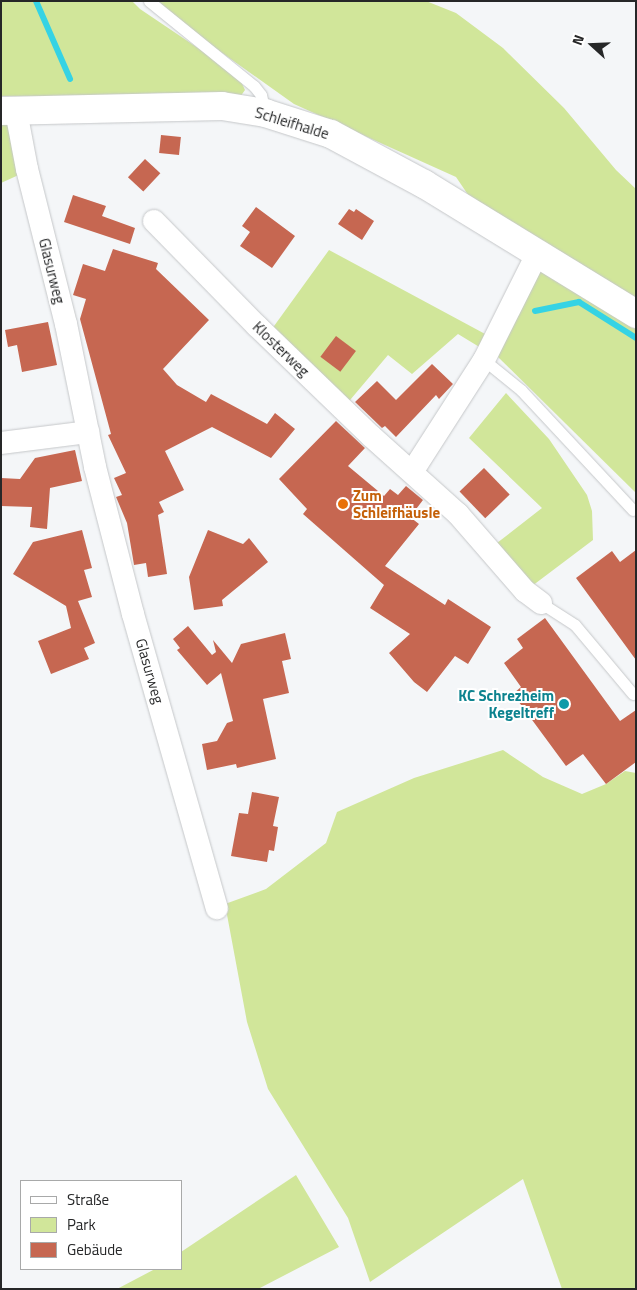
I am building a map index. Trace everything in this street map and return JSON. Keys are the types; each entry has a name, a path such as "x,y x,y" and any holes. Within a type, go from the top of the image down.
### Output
{"main road":[{"name":"Schleifhalde","path":"9,111 222,106 264,113 331,134 424,184 636,314"}],"street":[{"name":"Glasurweg","path":"9,111 27,169 66,324 88,432 133,614 218,908"},
{"name":"Klosterweg","path":"154,221 257,326 458,514 525,591 541,603"},
{"path":"412,472 484,360 537,254"},
{"path":"1,443 88,432"}],"lane":[{"path":"149,1 254,86 261,95 264,113"},
{"path":"484,360 521,390 633,510"},
{"path":"541,603 575,625 633,694"}],"green space":[{"path":"1,1 132,1 140,9 238,75 245,90 240,97 164,93 90,98 1,96"},
{"path":"149,1 426,1 456,13 503,48 564,108 616,170 636,189 636,305 477,208 456,177 294,104"},
{"path":"1,118 11,118 23,173 1,183"},
{"path":"329,250 487,335 481,348 458,334 412,374 388,355 345,406 269,333"},
{"path":"537,254 636,314 636,493 498,357"},
{"path":"506,393 549,439 587,495 592,511 593,540 532,586 497,543 542,508 469,438"},
{"path":"503,750 543,777 582,794 606,784 625,771 636,773 636,1289 562,1289 523,1179 370,1282 348,1218 268,1089 247,1022 225,904 266,889 326,843 337,812 414,778"},
{"path":"296,1175 339,1247 258,1289 117,1289 153,1270 182,1270 182,1251"}],"building":[{"path":"161,135 181,137 179,155 159,153"},
{"path":"145,159 160,173 143,192 128,177"},
{"path":"73,195 106,206 102,216 135,228 130,244 64,222"},
{"path":"256,207 295,236 272,268 240,246 250,232 242,226"},
{"path":"349,209 354,212 356,209 374,221 362,240 338,224"},
{"path":"113,249 158,263 156,269 209,320 163,369 177,385 206,402 211,394 267,424 275,413 295,429 271,458 212,427 165,451 184,490 159,502 164,512 158,515 167,574 148,577 146,563 134,565 127,523 116,497 122,495 114,478 126,473 108,435 111,434 80,319 86,299 73,295 83,264 105,271"},
{"path":"48,322 57,365 22,372 17,345 8,347 5,330"},
{"path":"336,336 356,351 340,372 320,357"},
{"path":"432,364 453,384 439,399 436,395 396,437 385,426 382,428 355,402 377,381 396,400"},
{"path":"336,421 365,448 348,466 384,496 390,489 398,495 406,486 423,500 410,517 419,524 385,566 445,605 448,599 491,627 468,664 455,656 427,692 414,682 389,653 410,634 370,608 384,585 303,514 307,509 279,479"},
{"path":"75,450 82,481 50,488 47,529 30,527 32,507 1,506 1,478 20,479 35,458"},
{"path":"484,468 510,495 485,518 460,492"},
{"path":"82,530 92,568 84,570 92,597 78,601 95,643 84,648 89,659 51,674 38,641 71,628 66,606 13,574 33,542"},
{"path":"208,530 243,544 249,538 268,562 222,600 223,606 194,610 189,577"},
{"path":"636,550 636,660 576,578 612,551 620,562"},
{"name":"KC Schrezheim Kegeltreff","path":"545,618 620,721 636,710 636,762 606,784 583,754 566,766 513,694 521,687 504,663 523,648 517,639"},
{"path":"188,626 212,655 216,652 213,640 232,663 241,644 285,633 291,659 282,661 289,693 263,699 276,759 237,768 236,764 207,770 202,744 217,741 227,723 233,721 221,673 207,685 177,650 180,648 173,639"},
{"path":"252,792 279,797 273,826 278,827 274,851 269,850 267,862 231,856 239,813 248,814"}],"waterway":[{"path":"36,1 70,79"},
{"path":"535,311 579,302 636,338"}],"place":[{"name":"Zum Schleifhäusle","path":"343,504"},
{"name":"KC Schrezheim Kegeltreff","path":"564,704"}]}
